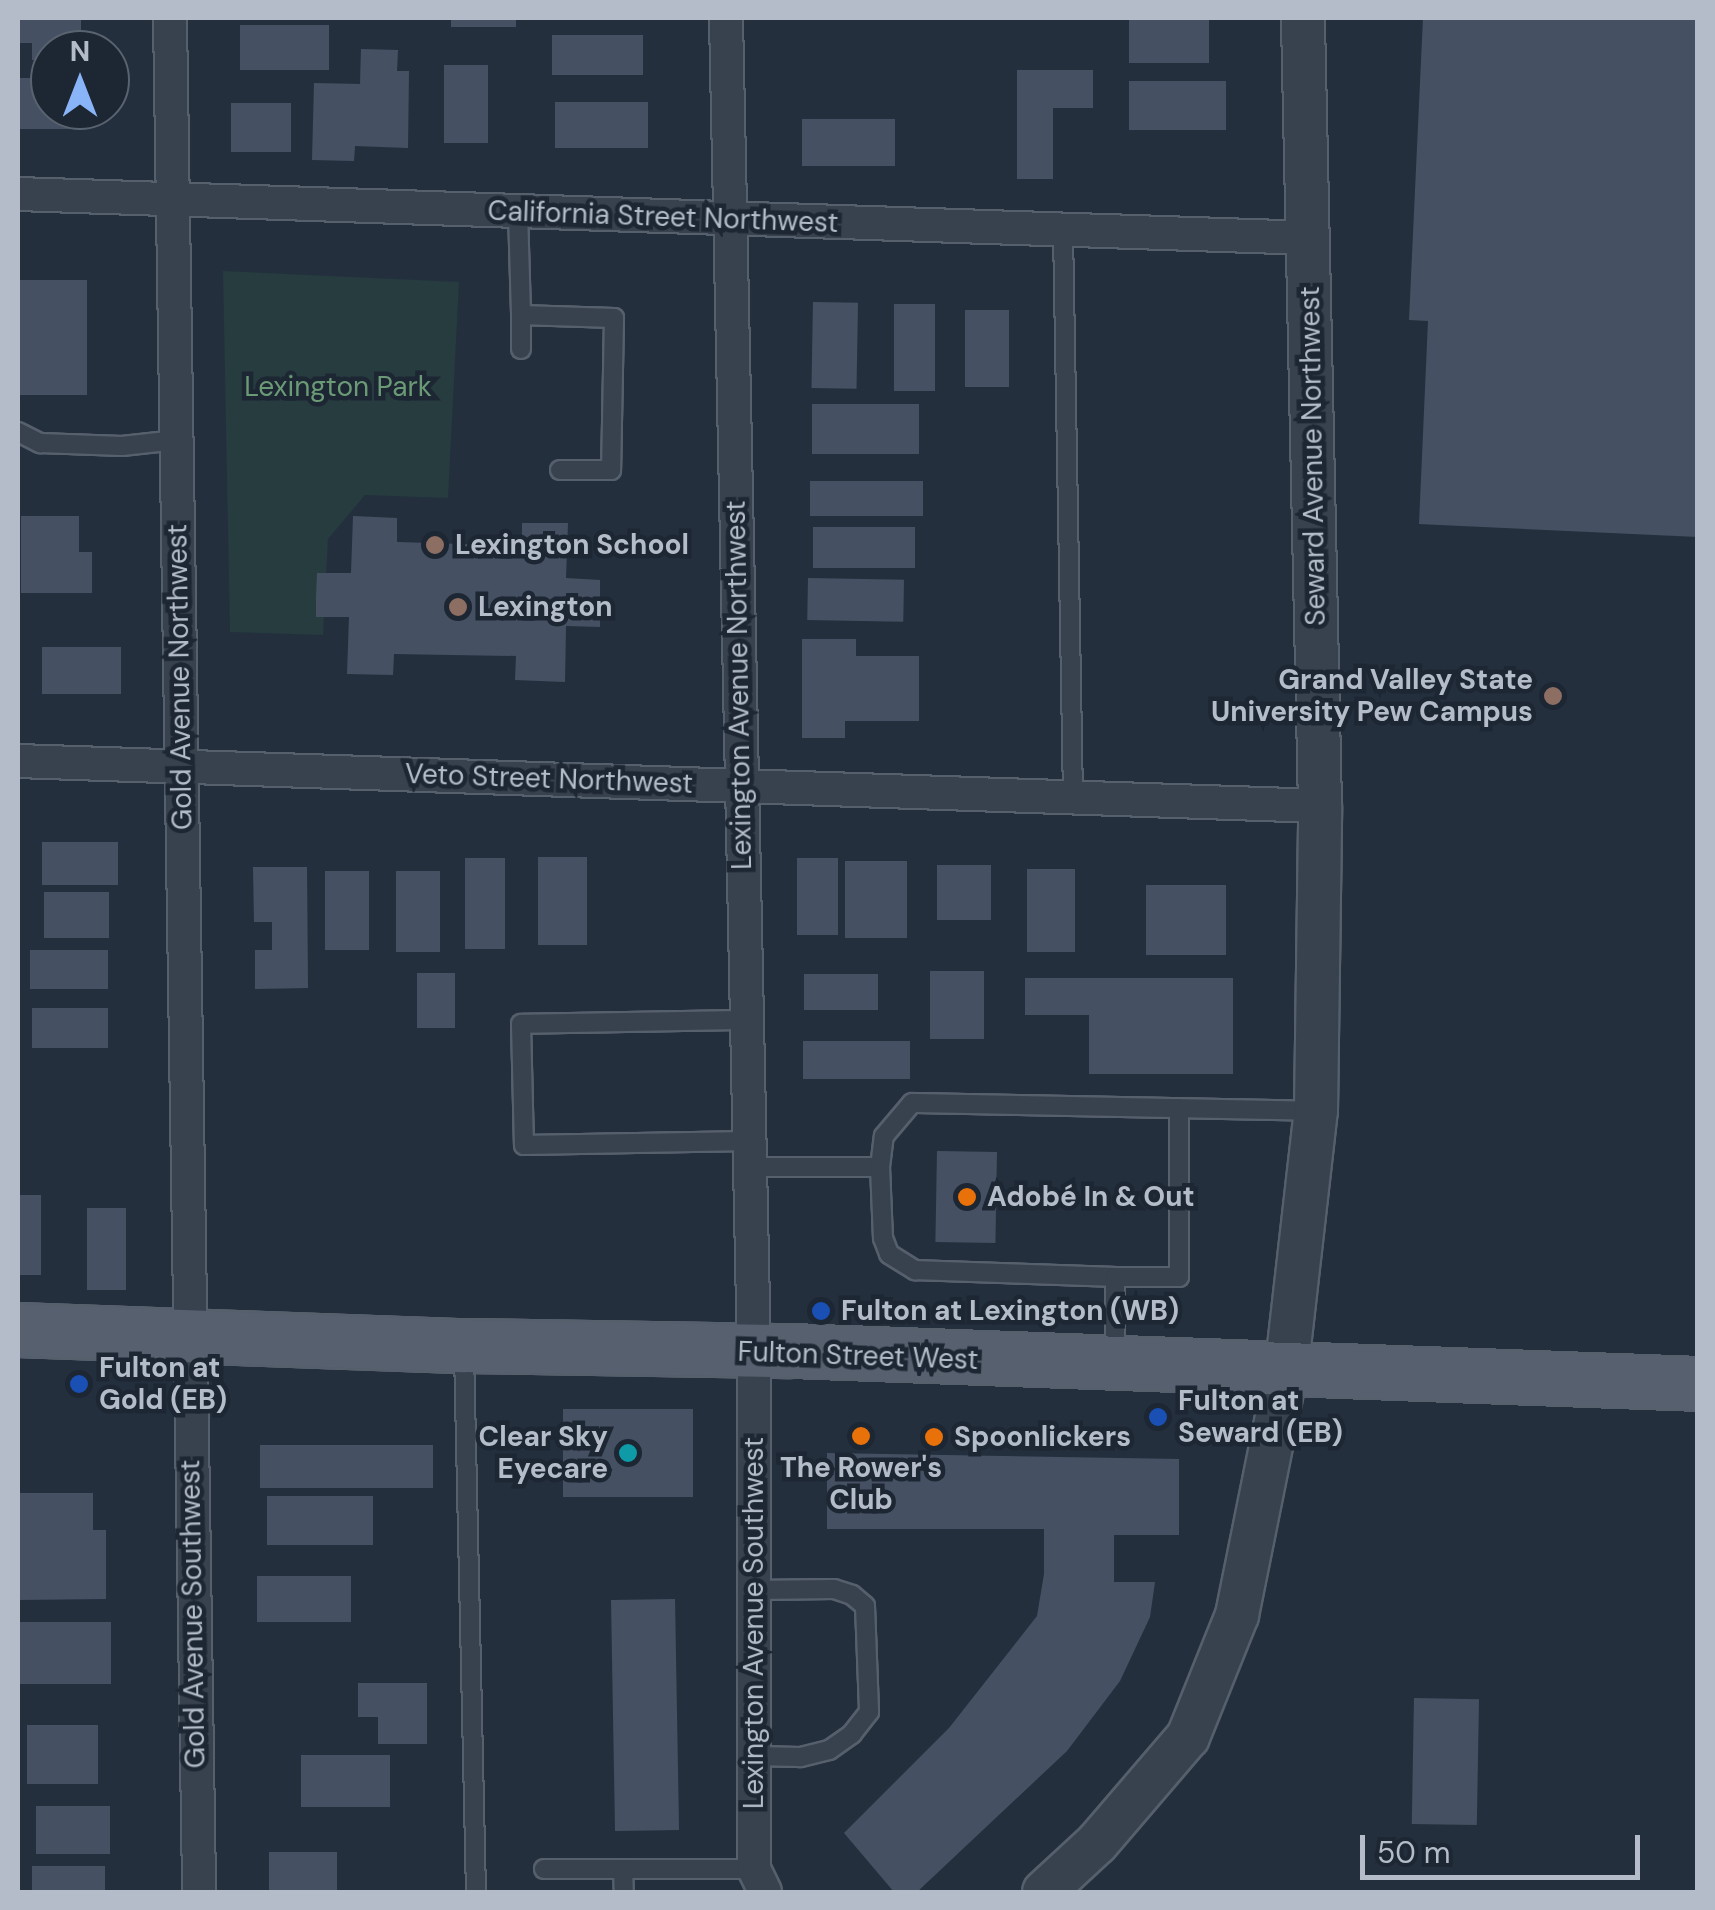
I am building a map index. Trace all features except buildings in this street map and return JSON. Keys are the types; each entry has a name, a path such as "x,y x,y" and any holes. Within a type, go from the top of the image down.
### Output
{"main road":[{"name":"Fulton Street West","path":"18,1330 1698,1384"}],"street":[{"name":"Gold Avenue Northwest","path":"170,18 188,1336"},
{"name":"Lexington Avenue Northwest","path":"726,18 754,1352"},
{"name":"Seward Avenue Northwest","path":"1044,1892 1097,1843 1188,1737 1237,1615 1286,1373 1316,1111 1320,806 1303,18"},
{"name":"California Street Northwest","path":"18,194 1309,238"},
{"name":"Veto Street Northwest","path":"18,762 1320,806"},
{"name":"Gold Avenue Southwest","path":"188,1336 199,1892"},
{"name":"Lexington Avenue Southwest","path":"754,1352 754,1756 760,1881"}],"lane":[{"path":"518,212 521,349"},
{"path":"1063,230 1073,798"},
{"path":"521,315 614,318 612,470 560,470"},
{"path":"18,432 40,443 122,446 177,440"},
{"path":"746,1020 521,1024 524,1145 749,1154 880,1167"},
{"path":"1179,1108 1179,1277 915,1270 890,1254 882,1238 880,1167 884,1136 912,1103 1179,1108 1316,1111"},
{"path":"1116,1277 1116,1366"},
{"path":"464,1346 476,1892"},
{"path":"754,1590 834,1589 852,1595 865,1606 869,1712 852,1734 829,1750 800,1757 754,1756"},
{"path":"544,1869 623,1869 760,1881"},
{"path":"623,1869 624,1892"}],"green space":[{"name":"Lexington Park","path":"223,271 459,282 448,498 365,495 328,539 323,635 230,632"}],"place":[{"name":"Lexington School","path":"435,545"},
{"name":"Lexington","path":"458,607"},
{"name":"Grand Valley State University Pew Campus","path":"1553,696"},
{"name":"Adobé In & Out","path":"967,1197"},
{"name":"Fulton at Lexington (WB)","path":"821,1311"},
{"name":"Fulton at Gold (EB)","path":"79,1384"},
{"name":"Fulton at Seward (EB)","path":"1158,1417"},
{"name":"The Rower's Club","path":"861,1436"},
{"name":"Spoonlickers","path":"934,1437"},
{"name":"Clear Sky Eyecare","path":"628,1453"}]}
